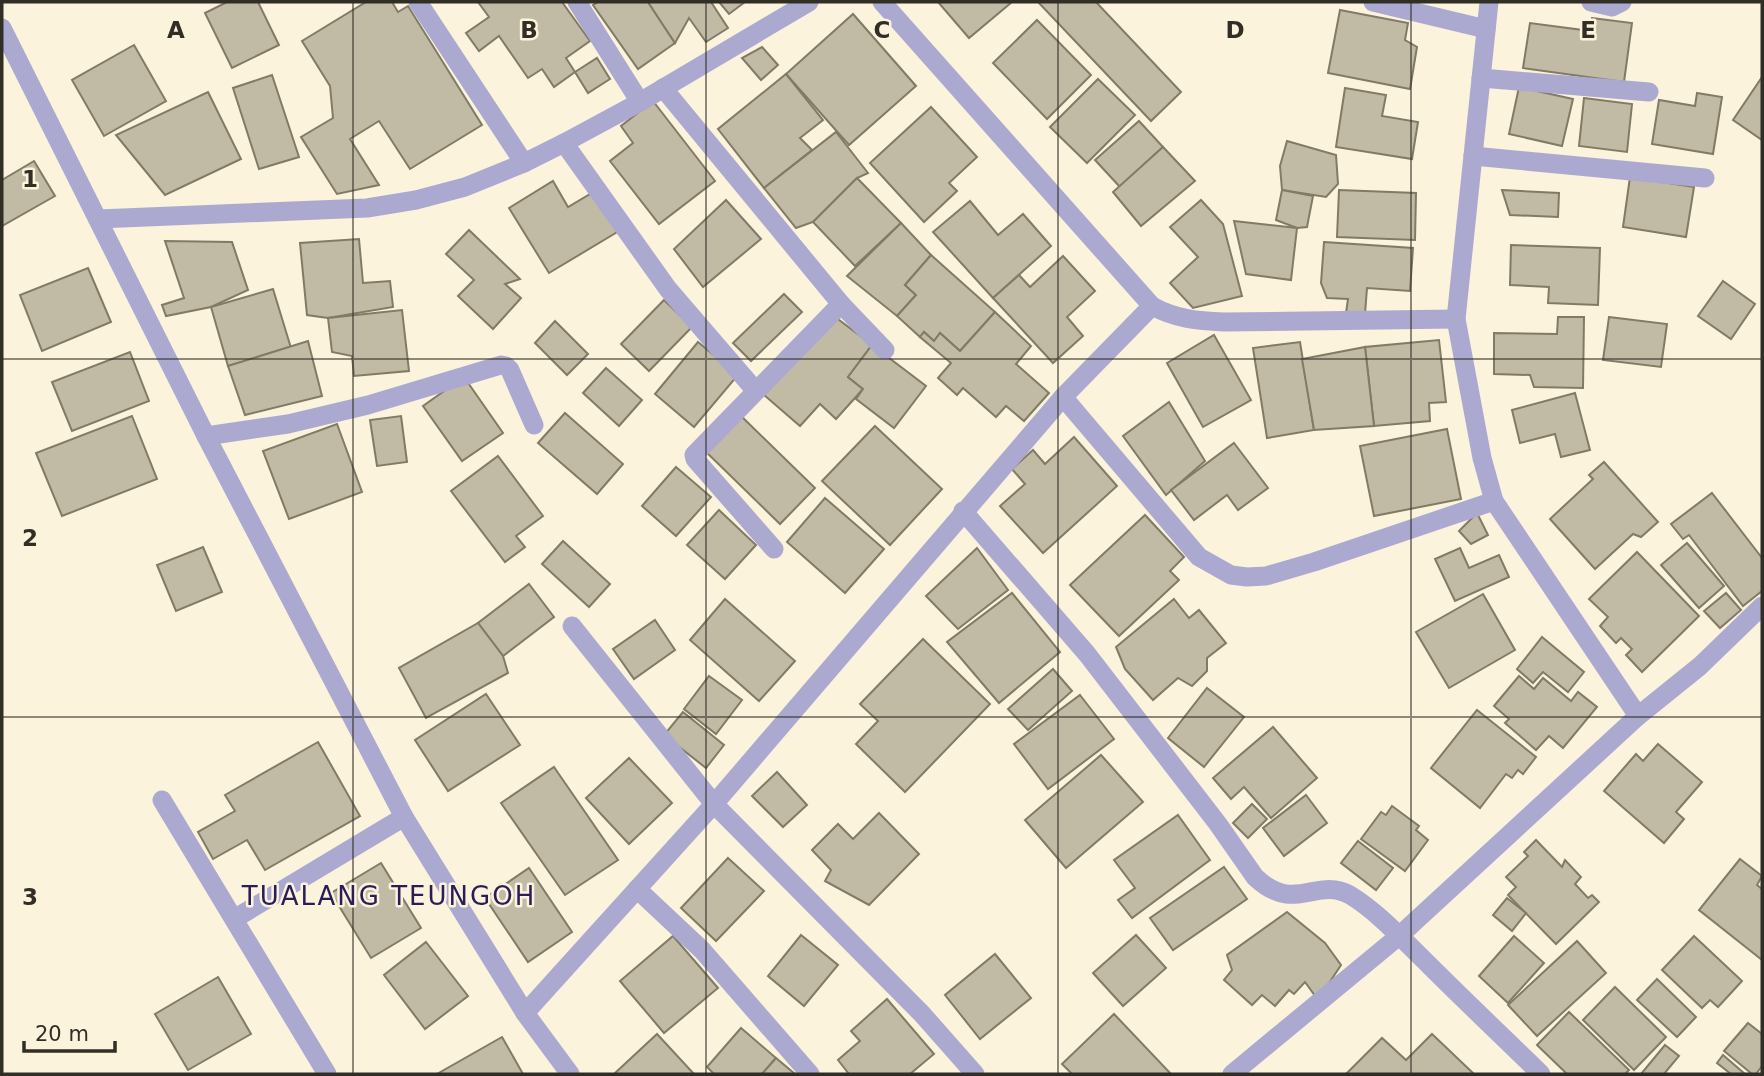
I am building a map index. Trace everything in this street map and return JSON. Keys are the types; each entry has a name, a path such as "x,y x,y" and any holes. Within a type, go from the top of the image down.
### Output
{"street":[{"path":"418,2 524,163"},
{"path":"578,2 640,102"},
{"path":"98,219 367,208 416,201 453,190 524,163 564,143 640,102 809,2"},
{"path":"882,2 1152,306 1187,320 1456,319"},
{"path":"1373,2 1486,29"},
{"path":"1489,2 1456,319 1482,458 1494,501 1638,716"},
{"path":"1591,2 1612,7 1622,2"},
{"path":"2,28 206,436 404,817 525,1013 570,1074"},
{"path":"1481,78 1649,92"},
{"path":"663,88 841,304 885,350"},
{"path":"564,143 668,289 755,390"},
{"path":"1473,156 1705,178"},
{"path":"774,549 694,457 755,390 841,304"},
{"path":"525,1013 714,804 1063,397 1152,306"},
{"path":"206,436 288,424 368,405 501,365 510,370 534,425"},
{"path":"1063,397 1199,557 1231,575 1266,576 1494,501"},
{"path":"963,511 1087,654 1263,885 1282,895 1295,896 1326,890 1344,892 1399,936 1541,1074"},
{"path":"1232,1074 1399,936 1638,716 1700,666 1762,606"},
{"path":"572,626 714,804 922,1014 975,1074"},
{"path":"162,800 327,1074"},
{"path":"234,919 404,817"},
{"path":"637,889 702,950 810,1074"}],"building":[{"path":"227,2 258,2 279,45 232,68 205,13"},
{"path":"366,2 392,2 398,12 408,6 482,125 410,169 379,121 350,139 379,185 337,194 301,137 333,118 330,86 302,41"},
{"path":"478,2 562,2 590,41 566,58 575,72 554,87 542,69 528,78 499,36 479,51 466,33 489,17"},
{"path":"598,2 648,2 675,43 638,69 593,5"},
{"path":"648,2 711,2 728,28 706,42 689,18 675,43"},
{"path":"719,2 745,2 729,14"},
{"path":"938,2 1012,2 969,38"},
{"path":"1038,2 1096,2 1181,92 1151,121"},
{"path":"1340,10 1408,23 1405,40 1417,47 1410,89 1328,73"},
{"path":"853,14 916,86 849,145 786,74"},
{"path":"1592,18 1632,23 1624,82 1523,68 1530,23 1591,31"},
{"path":"1037,20 1091,75 1047,119 993,63"},
{"path":"134,45 166,101 104,136 72,80"},
{"path":"762,47 778,65 761,80 742,58"},
{"path":"597,58 610,79 588,93 575,72"},
{"path":"786,74 823,120 800,138 812,150 764,188 718,129"},
{"path":"272,75 299,157 259,169 233,88"},
{"path":"1762,77 1762,140 1733,120"},
{"path":"1098,79 1135,115 1087,163 1050,127"},
{"path":"1519,87 1573,99 1562,146 1509,134"},
{"path":"1345,88 1386,95 1382,116 1418,122 1412,159 1336,147"},
{"path":"208,92 241,159 165,195 116,135"},
{"path":"1697,93 1722,97 1713,154 1652,144 1659,100 1695,106"},
{"path":"1584,98 1632,104 1627,152 1579,146"},
{"path":"653,101 715,181 659,224 610,161 633,143 621,126"},
{"path":"931,107 977,157 949,183 957,191 924,222 870,163"},
{"path":"1139,121 1163,147 1120,187 1095,160"},
{"path":"836,132 868,173 857,178 813,222 796,228 764,188"},
{"path":"1287,141 1336,155 1338,184 1326,197 1282,190 1280,166"},
{"path":"1163,147 1195,181 1141,226 1113,192"},
{"path":"34,161 55,196 2,226 2,180"},
{"path":"1630,177 1694,187 1686,237 1623,227"},
{"path":"857,178 901,223 855,266 813,222"},
{"path":"553,181 568,207 595,191 619,231 549,273 509,208"},
{"path":"1282,190 1313,196 1307,227 1297,228 1276,220"},
{"path":"1339,190 1416,193 1415,240 1337,237"},
{"path":"1502,190 1559,193 1558,217 1510,215"},
{"path":"726,200 761,239 703,287 674,249"},
{"path":"1201,200 1223,224 1242,296 1193,308 1170,283 1198,257 1170,227"},
{"path":"970,201 998,235 1023,214 1051,246 993,298 933,232"},
{"path":"1234,221 1297,228 1291,280 1246,274"},
{"path":"901,223 931,255 905,285 916,295 897,316 847,276"},
{"path":"469,230 520,279 505,284 521,298 493,329 458,296 474,280 446,254"},
{"path":"359,239 363,283 390,281 393,307 328,318 307,315 300,243"},
{"path":"165,241 232,242 248,290 211,307 166,316 162,305 184,298"},
{"path":"1324,242 1413,248 1410,291 1367,288 1365,314 1346,313 1348,299 1327,298 1321,283"},
{"path":"1511,245 1600,248 1598,305 1548,303 1549,287 1510,285"},
{"path":"931,255 995,312 960,351 940,333 934,341 924,332 920,337 897,316 916,295 905,285"},
{"path":"1063,256 1095,291 1067,317 1083,336 1053,363 993,298 1019,275 1030,287"},
{"path":"88,268 111,322 42,351 20,295"},
{"path":"1723,281 1755,304 1731,339 1698,316"},
{"path":"273,289 291,348 228,366 211,307"},
{"path":"784,294 802,312 751,361 733,343"},
{"path":"664,300 692,327 649,371 621,344"},
{"path":"402,310 409,371 354,376 352,356 332,352 328,318"},
{"path":"995,312 1031,346 1016,364 1049,393 1024,421 1006,406 996,417 963,388 957,395 938,378 951,363 920,337 924,332 934,341 940,333 960,351"},
{"path":"834,316 872,345 848,377 863,389 836,419 820,404 800,426 764,395"},
{"path":"1558,317 1584,317 1583,388 1534,387 1530,375 1494,374 1494,333 1557,334"},
{"path":"1609,317 1667,324 1661,367 1603,360"},
{"path":"555,321 588,354 567,375 535,343"},
{"path":"1214,335 1251,400 1203,427 1167,363"},
{"path":"1439,340 1446,402 1429,403 1430,421 1374,426 1365,347"},
{"path":"308,341 322,396 245,415 228,366"},
{"path":"698,342 738,375 694,427 655,394"},
{"path":"1300,342 1314,430 1267,438 1253,348"},
{"path":"872,345 926,386 894,428 856,399 863,389 848,377"},
{"path":"1365,347 1374,426 1314,430 1302,359"},
{"path":"130,352 149,401 72,431 52,382"},
{"path":"606,368 642,400 619,426 583,393"},
{"path":"464,377 503,433 462,461 423,406"},
{"path":"1575,393 1590,450 1561,457 1555,434 1520,443 1512,410"},
{"path":"1169,402 1205,461 1166,495 1123,436"},
{"path":"737,412 815,488 780,524 702,448"},
{"path":"565,413 623,464 597,494 538,443"},
{"path":"132,416 157,479 62,516 36,453"},
{"path":"401,416 407,462 377,466 370,420"},
{"path":"337,424 362,492 289,519 263,451"},
{"path":"875,426 942,489 890,545 822,481"},
{"path":"1447,429 1461,499 1374,516 1360,446"},
{"path":"1074,437 1117,486 1043,553 1000,506 1025,484 1012,469 1033,450 1045,464"},
{"path":"1234,443 1268,488 1238,510 1227,495 1194,520 1171,490"},
{"path":"498,456 543,516 516,536 525,547 505,562 451,491"},
{"path":"1604,462 1658,522 1641,537 1633,534 1595,569 1550,519 1593,479 1589,475"},
{"path":"676,467 711,497 676,536 642,506"},
{"path":"1712,493 1762,558 1762,591 1743,606 1689,535 1683,539 1671,524"},
{"path":"825,498 884,549 845,593 787,542"},
{"path":"719,510 756,545 725,579 687,545"},
{"path":"1477,513 1488,535 1471,544 1459,531"},
{"path":"1145,515 1184,557 1170,571 1179,580 1119,636 1070,585"},
{"path":"563,541 610,584 589,607 542,564"},
{"path":"1687,543 1724,586 1699,608 1661,565"},
{"path":"203,547 222,592 176,611 157,565"},
{"path":"977,548 1008,590 958,629 926,596"},
{"path":"1460,548 1469,568 1499,555 1509,577 1455,601 1435,559"},
{"path":"1637,552 1699,616 1642,672 1626,655 1632,649 1621,638 1616,643 1600,626 1608,617 1589,599"},
{"path":"529,584 554,617 503,656 478,623"},
{"path":"1012,593 1060,652 999,703 947,642"},
{"path":"1726,593 1741,610 1720,628 1704,611"},
{"path":"1483,594 1515,650 1449,688 1416,632"},
{"path":"725,599 795,661 759,701 690,640"},
{"path":"1174,599 1189,618 1199,610 1226,643 1207,658 1207,671 1192,686 1178,678 1153,700 1125,669 1116,647"},
{"path":"655,620 675,650 634,679 613,649"},
{"path":"478,623 503,656 508,673 426,718 399,668"},
{"path":"1542,637 1584,672 1568,692 1543,672 1533,683 1517,669"},
{"path":"923,639 990,704 905,792 856,744 878,721 860,704"},
{"path":"1053,669 1072,691 1028,730 1008,709"},
{"path":"709,676 742,700 716,734 684,709"},
{"path":"1519,676 1534,689 1543,678 1571,701 1578,692 1597,707 1563,748 1549,736 1536,750 1505,723 1509,719 1494,706"},
{"path":"1207,688 1244,717 1204,767 1168,738"},
{"path":"486,694 520,745 448,791 415,740"},
{"path":"1080,695 1114,739 1048,789 1014,744"},
{"path":"1477,710 1536,757 1523,774 1518,770 1512,778 1506,774 1480,808 1431,768"},
{"path":"683,712 724,745 706,768 664,735"},
{"path":"1273,727 1317,778 1271,818 1244,787 1231,799 1213,778"},
{"path":"318,742 360,816 265,870 247,840 213,859 198,832 235,811 225,795"},
{"path":"1658,744 1702,782 1676,812 1684,819 1664,843 1604,791 1636,754 1643,761"},
{"path":"1101,755 1143,802 1066,868 1025,820"},
{"path":"629,758 672,803 629,844 586,798"},
{"path":"554,767 618,860 565,895 501,803"},
{"path":"777,772 807,805 783,827 752,796"},
{"path":"1306,795 1327,823 1284,856 1263,828"},
{"path":"1252,804 1267,819 1248,838 1233,823"},
{"path":"1392,806 1419,826 1416,830 1428,840 1405,871 1361,839 1381,812 1386,815"},
{"path":"879,813 919,854 869,905 825,881 831,870 812,850 838,824 853,839"},
{"path":"1178,815 1210,860 1132,918 1118,900 1135,888 1114,860"},
{"path":"1536,840 1562,867 1565,860 1581,877 1575,884 1588,898 1592,895 1599,902 1556,944 1508,895 1516,887 1506,877 1528,856 1524,852"},
{"path":"1358,841 1393,868 1376,890 1341,863"},
{"path":"728,858 764,891 716,941 681,908"},
{"path":"1740,859 1762,876 1757,885 1762,889 1762,960 1699,910"},
{"path":"381,863 421,928 371,958 331,893"},
{"path":"1224,867 1247,899 1173,950 1150,918"},
{"path":"529,868 572,932 528,962 485,898"},
{"path":"1507,898 1526,913 1512,931 1493,915"},
{"path":"1287,912 1325,943 1341,965 1318,1000 1305,982 1294,994 1289,990 1275,1006 1262,995 1252,1005 1224,980 1232,970 1227,955"},
{"path":"801,935 838,965 804,1006 768,976"},
{"path":"1136,935 1166,968 1123,1006 1093,973"},
{"path":"673,936 718,988 664,1033 620,981"},
{"path":"1514,936 1544,963 1508,1003 1479,976"},
{"path":"1694,936 1742,981 1718,1007 1710,1000 1702,1008 1662,970"},
{"path":"1577,941 1606,973 1537,1036 1508,1005"},
{"path":"426,942 468,996 425,1029 384,975"},
{"path":"995,954 1031,998 980,1039 945,995"},
{"path":"218,977 251,1034 188,1070 155,1014"},
{"path":"1657,979 1696,1017 1677,1037 1637,1000"},
{"path":"1615,987 1666,1037 1634,1070 1583,1020"},
{"path":"887,999 934,1054 910,1074 849,1074 838,1060 860,1041 851,1031"},
{"path":"1569,1012 1629,1070 1625,1074 1567,1074 1537,1045"},
{"path":"1114,1014 1171,1074 1072,1074 1062,1064"},
{"path":"1748,1023 1762,1034 1762,1066 1756,1074 1752,1074 1724,1051"},
{"path":"741,1028 776,1058 762,1074 714,1074 707,1067"},
{"path":"657,1034 694,1074 614,1074"},
{"path":"1432,1034 1474,1074 1346,1074 1382,1038 1406,1060"},
{"path":"502,1037 523,1074 437,1074"},
{"path":"1665,1045 1679,1056 1664,1074 1641,1074"},
{"path":"1723,1055 1745,1074 1731,1074 1717,1063"},
{"path":"776,1058 795,1074 762,1074"}],"district":[{"name":"TUALANG TEUNGOH","path":"389,896"}]}
